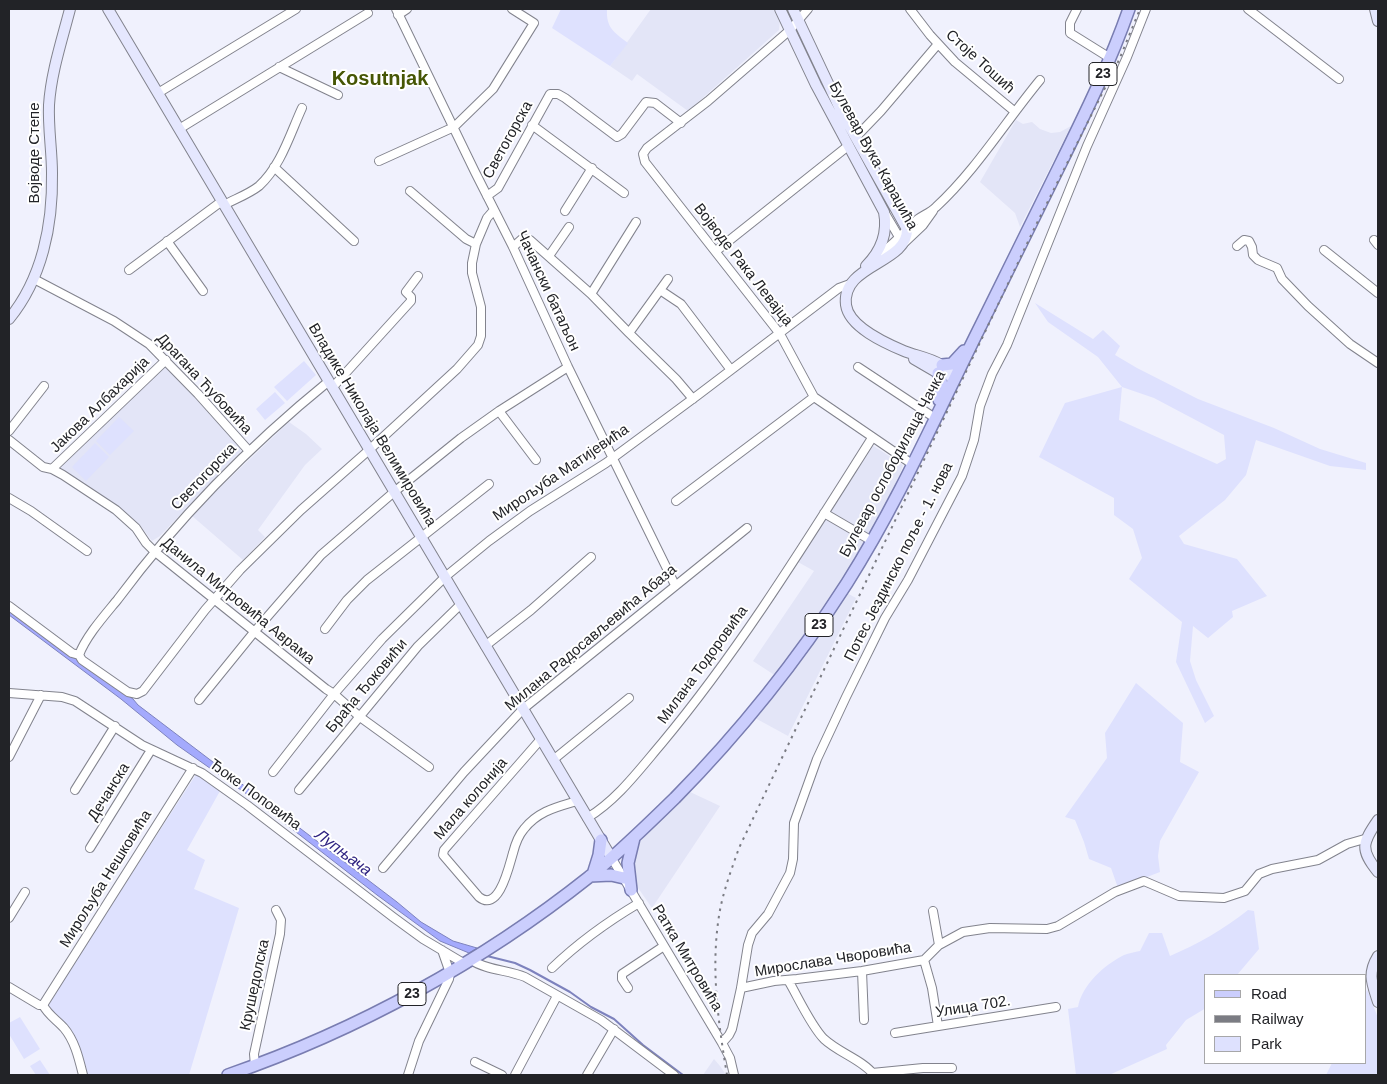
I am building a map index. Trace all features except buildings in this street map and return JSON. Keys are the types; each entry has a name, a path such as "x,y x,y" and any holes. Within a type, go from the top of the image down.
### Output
{"main road":[{"name":"Булевар ослободилаца Чачка","path":"228,1075 255,1066 330,1034 413,994 487,950 592,875 631,840 709,763 756,709 806,644 849,580 872,541 970,348 1076,131 1110,58 1129,9"},
{"path":"937,414 942,384 940,369 952,364 964,351 970,348"},
{"path":"624,878 611,875 592,875 602,842 614,844 631,840 628,863 631,890"}],"street":[{"name":"Војводе Степе","path":"9,319 34,279 42,255 50,210 52,175 49,106 70,9"},
{"path":"158,93 296,9"},
{"path":"397,12 407,9"},
{"path":"379,161 454,127 493,89 534,23 512,9"},
{"name":"Булевар Вука Караџића","path":"780,9 848,146 901,240"},
{"name":"Булевар Вука Караџића","path":"793,9 830,89 907,229 901,240"},
{"path":"681,123 790,30 808,9"},
{"name":"Стоје Тошић","path":"910,9 938,44 974,78 1014,111"},
{"path":"1077,9 1070,23 1070,34 1110,58"},
{"name":"Потес Јездинско поље - 1. нова","path":"722,1043 731,1033 752,933 772,908 790,872 793,859 794,822 817,759 885,618 908,580 962,476 974,440 980,406 992,374 1007,345 1083,154 1127,57 1146,9"},
{"path":"1248,9 1339,79"},
{"path":"1375,9 1378,21"},
{"name":"Владике Николаја Велимировића","path":"111,10 179,129 611,857"},
{"name":"Чачански батаљон","path":"397,12 513,247 568,367 675,585"},
{"path":"179,129 368,13"},
{"path":"856,137 886,106 938,44"},
{"path":"279,67 338,94"},
{"path":"860,274 877,254 923,225 935,208 977,161 1040,80"},
{"name":"Светогорска","path":"487,196 498,188 550,94 558,94 565,98 617,137 622,134 646,102 655,103 681,123"},
{"path":"129,270 167,240 223,203 258,187 274,167 302,108"},
{"name":"Војводе Рака Левајца","path":"681,123 647,148 643,154 646,162 780,334 814,397 912,464"},
{"path":"532,125 624,193"},
{"path":"716,252 848,146"},
{"path":"274,167 354,241"},
{"path":"565,211 592,168"},
{"path":"410,190 466,239 476,244"},
{"path":"907,229 935,208"},
{"path":"9,606 72,653 79,655 82,660 124,690 131,694 137,694 145,688 214,599 281,529 457,369 478,345 481,336 481,307 472,269 476,244 487,218 494,210"},
{"path":"877,254 884,234 886,221 884,212"},
{"path":"591,294 636,222"},
{"path":"549,256 569,227"},
{"path":"513,247 522,240 528,239 549,256 591,294 676,379 693,399"},
{"path":"167,240 203,291"},
{"name":"Мирољуба Матијевића","path":"273,772 334,694 382,638 445,577 489,541 613,458 839,288 850,284 860,274 885,258 901,240"},
{"path":"1237,246 1244,240 1249,241 1252,246 1253,255 1258,260 1277,268 1282,279 1308,306 1350,344 1378,363"},
{"path":"1324,250 1378,293"},
{"name":"Светогорска","path":"79,655 96,628 154,551 196,504 249,451 331,384 411,301 406,292 418,276"},
{"name":"Драгана Ћубовића","path":"34,279 122,326 149,344 249,451"},
{"path":"629,332 668,279"},
{"path":"850,284 846,294 846,306 854,322 866,332 954,377"},
{"path":"660,290 682,304 731,370"},
{"name":"Јакова Албахарија","path":"52,469 166,360"},
{"path":"199,700 255,631 321,555 394,492 461,438 568,367"},
{"path":"858,367 937,414"},
{"path":"9,431 44,386"},
{"path":"676,501 814,397"},
{"path":"499,411 536,460"},
{"name":"Милана Тодоровића","path":"587,818 600,810 619,792 682,718 793,562 872,438"},
{"name":"Данила Митровића Аврама","path":"9,440 43,468 52,469 88,490 116,510 136,528 146,544 154,551 334,694 360,717 429,767"},
{"path":"325,629 341,607 361,585 420,536 489,484"},
{"path":"9,498 87,551"},
{"path":"824,513 872,541"},
{"name":"Милана Радосављевића Абаза","path":"383,868 464,772 523,709 747,528"},
{"path":"485,646 531,610 591,557"},
{"name":"Браћа Ђоковићи","path":"299,790 418,646 461,604"},
{"name":"Ђоке Поповића","path":"9,693 62,697 75,701 115,726 142,746 193,768 238,798 423,939 468,962 511,971 525,977 614,1029 674,1075"},
{"path":"9,757 41,695"},
{"path":"553,760 629,698"},
{"path":"75,790 115,726"},
{"name":"Мала колонија","path":"541,740 444,850 443,855 479,897 490,901 501,888 517,841 524,828 547,810 577,801"},
{"name":"Дечанска","path":"90,848 151,750"},
{"name":"Мирољуба Нешковића","path":"43,1005 193,768"},
{"path":"1378,820 1365,847 1366,857 1378,872"},
{"name":"Мирослава Чворовића","path":"741,988 774,981 862,971 924,960 939,946 963,932 990,928 1047,929 1058,926 1115,892 1144,881 1179,896 1224,898 1245,891 1259,874 1272,869 1318,860 1347,844 1368,838"},
{"name":"Ратка Митровића","path":"611,857 722,1043 730,1058 734,1075"},
{"path":"9,918 25,892"},
{"path":"552,968 599,928 638,903"},
{"name":"Крушедолска","path":"255,1066 254,1054 280,934 280,920 276,910"},
{"path":"933,911 939,946"},
{"path":"628,988 622,978 622,974 664,946"},
{"path":"408,1075 419,1042 447,986 450,973 442,950"},
{"path":"1378,956 1371,972 1372,985 1378,1002"},
{"path":"924,960 932,988 938,1026"},
{"path":"862,971 864,1020"},
{"path":"788,980 823,1038 838,1051 868,1068 873,1074 923,1068 952,1068"},
{"path":"9,987 39,1005 43,1005 47,1013 69,1035 78,1055 83,1075"},
{"path":"514,1075 558,996"},
{"name":"Улица 702.","path":"894,1033 1056,1007"},
{"path":"586,1075 614,1029"},
{"path":"475,1062 502,1075"}],"shaded area":[{"path":"651,9 776,9 780,19 779,30 688,111 637,74 632,81 610,66"},
{"path":"1016,120 1023,124 1032,122 1040,129 1051,133 1060,132 1071,126 1020,227 1015,213 980,182"},
{"path":"166,366 240,447 241,451 160,536 152,541 140,525 60,468"},
{"path":"289,422 322,449 305,465 258,530 265,537 243,560 191,515"},
{"path":"872,445 903,465 896,486 859,554 819,616 776,676 753,661 814,571 798,562 843,488"},
{"path":"845,592 856,598 788,736 755,718"},
{"path":"688,791 720,806 652,908 636,885 631,860 635,848 661,816"},
{"path":"714,1059 720,1066 726,1075 703,1075"}],"green space":[{"path":"561,9 607,9 608,21 612,29 628,43 610,66 552,28"},
{"path":"1035,303 1093,339 1103,330 1120,346 1115,355 1198,399 1274,428 1320,449 1366,463 1366,470 1330,466 1256,440 1246,475 1225,500 1179,536 1184,544 1237,559 1267,596 1232,611 1233,617 1208,638 1193,626 1190,661 1196,680 1214,716 1205,723 1176,662 1182,622 1129,579 1142,558 1133,529 1114,515 1114,498 1039,457 1065,403 1122,387 1098,357 1048,322","holes":["1122,387 1154,398 1224,435 1226,459 1217,464 1119,420"]},
{"path":"304,361 316,375 287,401 274,387"},
{"path":"275,392 285,403 265,420 256,409"},
{"path":"119,417 134,431 110,455 96,441"},
{"path":"95,443 109,457 86,481 72,467"},
{"path":"1136,683 1183,723 1180,762 1199,772 1160,841 1158,856 1160,872 1118,888 1111,868 1089,859 1075,820 1065,817 1107,758 1105,733"},
{"path":"197,773 220,791 187,850 205,860 194,889 239,908 189,1075 86,1075 80,1047 72,1032 46,1006"},
{"path":"1248,910 1254,911 1259,949 1238,974 1204,974 1204,1009 1186,1020 1166,1045 1167,1049 1109,1075 1076,1075 1068,1009 1078,1007 1084,991 1095,976 1109,964 1124,955 1140,951 1149,933 1162,933 1170,956 1230,924"},
{"path":"1367,989 1378,1018 1378,1075 1326,1075 1332,1064 1367,1064"},
{"path":"20,1017 40,1049 24,1059 9,1034 9,1023"},
{"path":"40,1060 50,1075 36,1075 30,1066"}],"water":[{"path":"9,609 133,699 138,705 421,922 453,941 477,948 469,953 440,941 377,895 251,797 177,745 121,699 9,615"}],"waterway":[{"name":"Лупњача","path":"487,956 515,963 570,992 591,1007 614,1019 643,1045 683,1075"}],"railway":[{"path":"727,1075 716,993 717,931 728,879 739,848 1035,227 1119,60 1140,9"}],"district":[{"name":"Kosutnjak","path":"380,79"}]}
